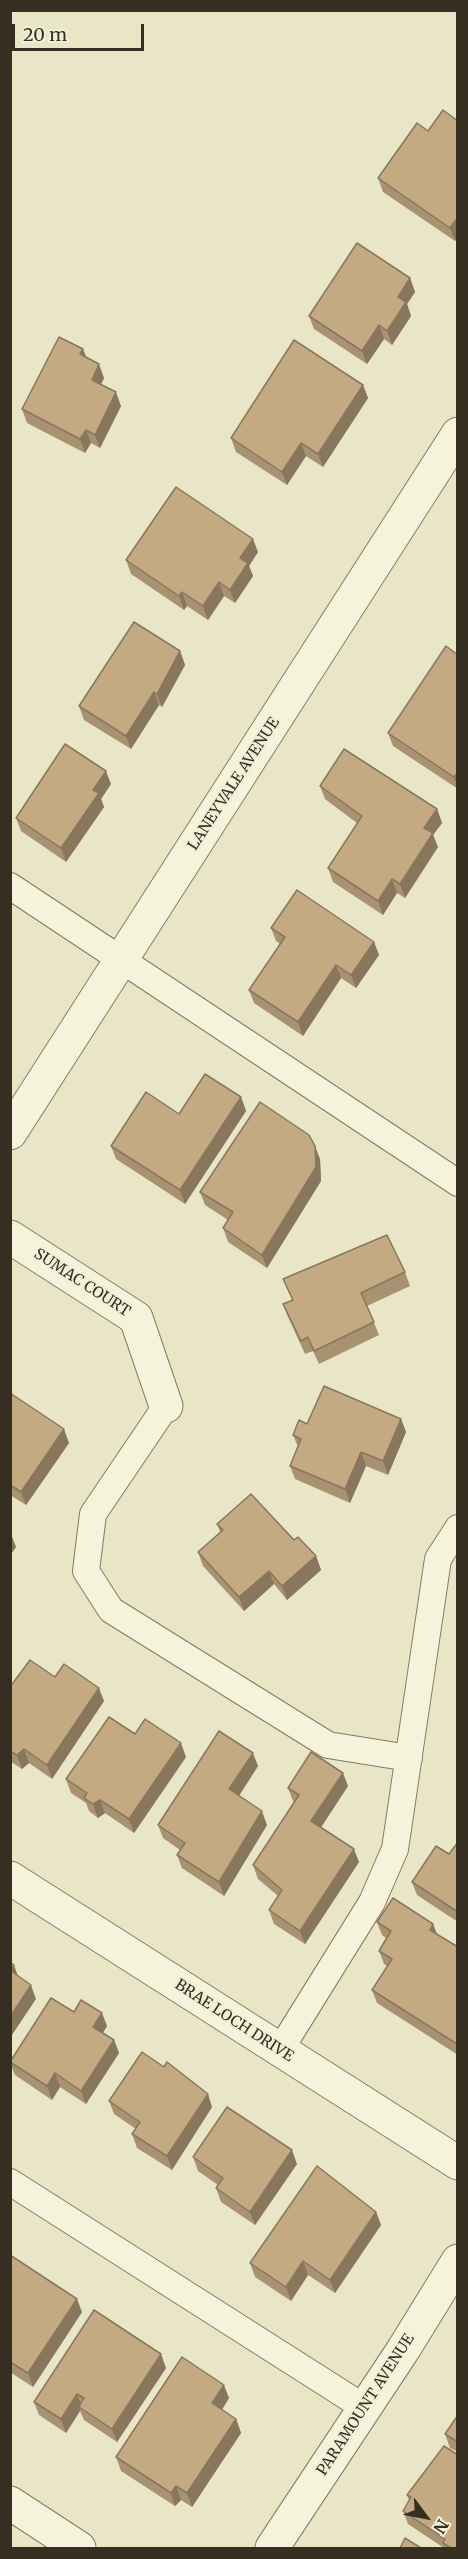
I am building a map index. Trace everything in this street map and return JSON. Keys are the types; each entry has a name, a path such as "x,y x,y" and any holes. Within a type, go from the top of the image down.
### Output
{"street":[{"name":"LANEYVALE AVENUE","path":"10,1133 458,434"},
{"name":"SUMAC COURT","path":"10,1237 136,1318 166,1406"},
{"name":"BRAE LOCH DRIVE","path":"10,1878 458,2163"},
{"name":"PARAMOUNT AVENUE","path":"272,2548 365,2408 458,2260"},
{"path":"10,2503 79,2548"}],"lane":[{"path":"10,886 458,1183"},
{"path":"166,1406 93,1514 86,1571 111,1610 328,1745 409,1758"},
{"path":"280,2050 372,1902 395,1849 438,1559 458,1528"},
{"path":"10,2182 365,2408"}],"building":[{"path":"443,110 458,121 458,217 450,228 378,178 417,123 428,131"},
{"path":"357,243 410,278 398,297 406,302 387,331 379,325 362,351 309,316"},
{"path":"59,337 83,349 80,354 99,364 92,380 116,392 95,435 86,430 80,439 22,409"},
{"path":"294,340 363,385 318,454 301,443 282,472 231,438"},
{"path":"176,487 253,539 240,558 248,563 230,590 219,582 203,606 182,592 179,596 126,560"},
{"path":"134,622 180,651 157,694 154,692 126,736 79,706"},
{"path":"446,646 458,655 458,772 454,777 388,733"},
{"path":"65,744 106,771 93,790 99,793 61,848 16,818"},
{"path":"344,749 437,809 424,828 433,833 400,884 392,879 378,901 328,868 362,816 320,786"},
{"path":"297,890 374,942 351,975 336,965 298,1022 249,990 285,937 271,928"},
{"path":"205,1074 241,1097 180,1190 111,1146 146,1092 179,1114"},
{"path":"260,1102 309,1135 315,1146 316,1167 262,1255 223,1228 233,1212 200,1192"},
{"path":"387,1235 405,1272 361,1293 374,1322 314,1351 308,1337 301,1341 283,1304 293,1300 283,1279"},
{"path":"324,1386 401,1419 383,1461 361,1452 345,1489 290,1466 301,1439 293,1435 299,1420 307,1424"},
{"path":"10,1393 64,1429 21,1492 10,1485"},
{"path":"251,1494 294,1540 298,1537 316,1556 282,1586 269,1571 239,1597 198,1552 223,1530 217,1524"},
{"path":"30,1660 55,1677 64,1664 99,1688 47,1765 24,1749 17,1755 10,1751 10,1687"},
{"path":"109,1717 135,1734 145,1719 181,1743 129,1819 100,1800 93,1804 84,1798 87,1793 66,1779"},
{"path":"219,1731 253,1753 229,1789 262,1811 219,1882 177,1855 185,1843 158,1825"},
{"path":"311,1752 343,1773 311,1821 354,1849 300,1931 269,1910 282,1890 253,1865 299,1795 288,1788"},
{"path":"458,1842 458,1912 412,1882 436,1846 449,1854"},
{"path":"393,1898 433,1924 430,1930 458,1947 457,2044 372,1990 392,1959 379,1951 391,1931 377,1922"},
{"path":"10,1962 14,1965 11,1971 31,1985 10,2017"},
{"path":"51,1998 74,2012 81,2000 102,2013 93,2027 114,2040 81,2091 55,2073 47,2086 10,2062"},
{"path":"142,2052 164,2067 167,2062 208,2094 167,2156 132,2134 140,2122 109,2101"},
{"path":"227,2107 292,2150 250,2212 216,2188 223,2178 193,2157"},
{"path":"317,2166 376,2212 330,2280 303,2261 286,2287 250,2263"},
{"path":"10,2255 77,2299 28,2373 10,2362"},
{"path":"94,2310 161,2354 112,2429 79,2407 84,2398 77,2394 61,2419 34,2402"},
{"path":"182,2357 224,2385 212,2403 236,2419 187,2493 176,2486 171,2493 116,2457"},
{"path":"458,2415 458,2442 445,2434"},
{"path":"444,2446 458,2455 458,2548 451,2548 443,2543 445,2539 403,2511 411,2497 407,2495"},
{"path":"405,2538 421,2548 400,2548"}]}
